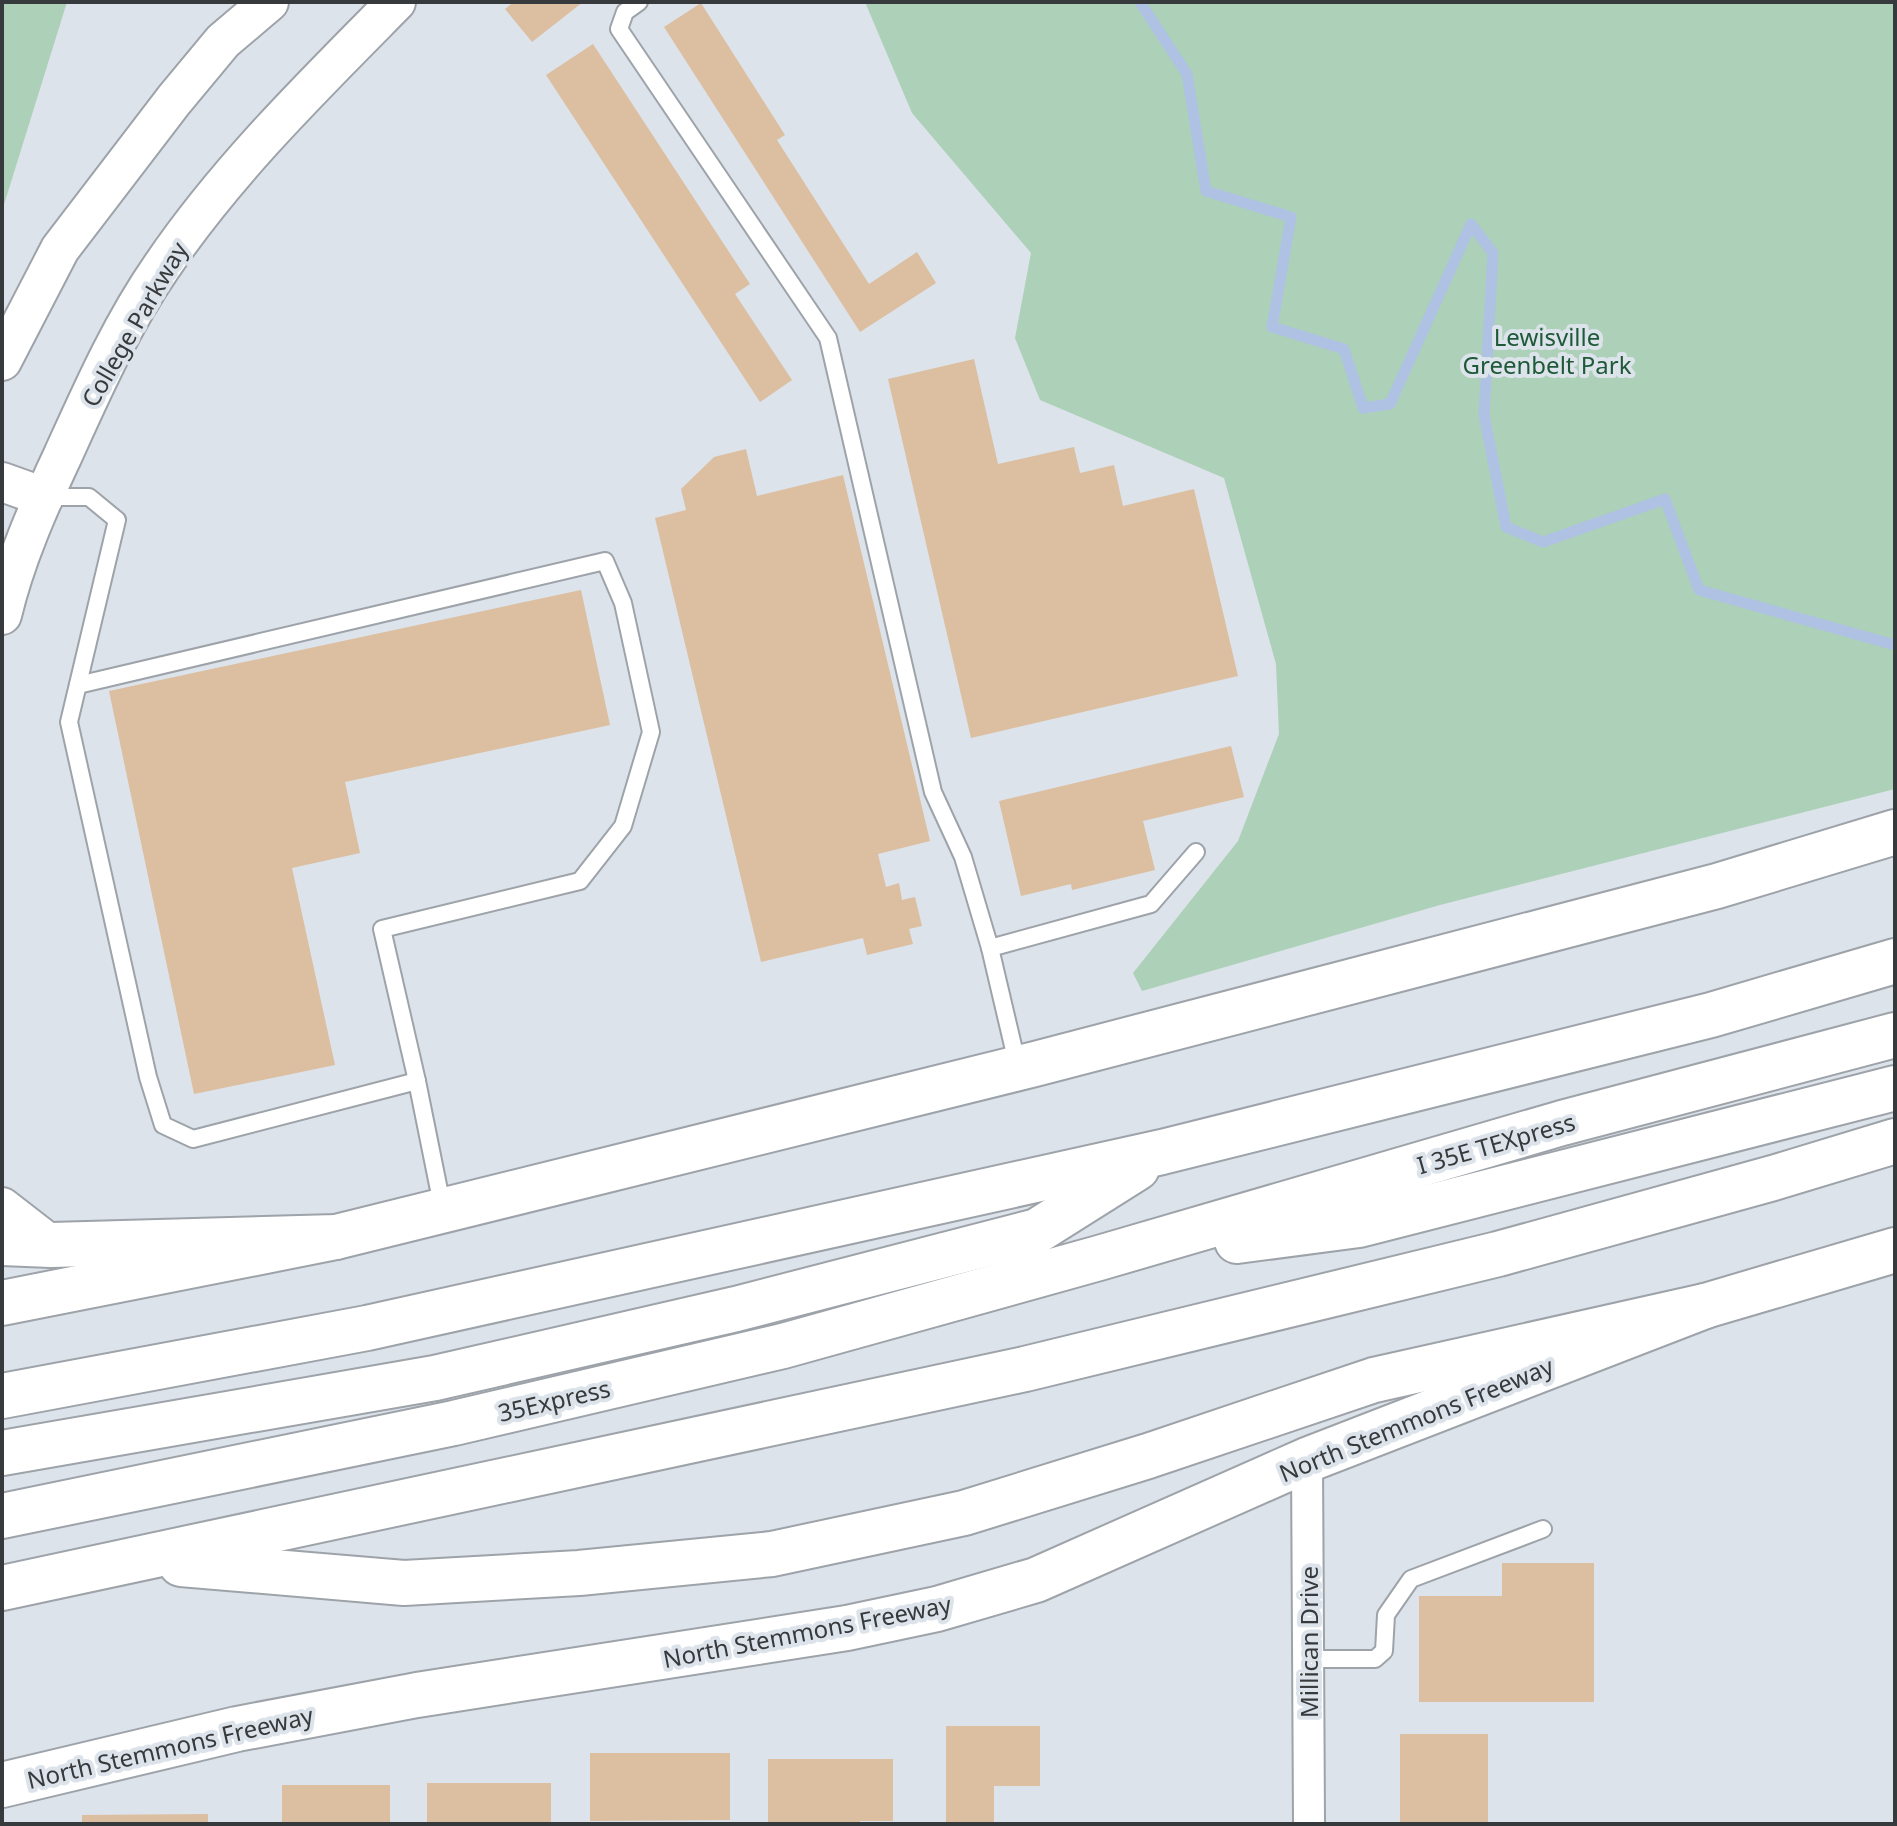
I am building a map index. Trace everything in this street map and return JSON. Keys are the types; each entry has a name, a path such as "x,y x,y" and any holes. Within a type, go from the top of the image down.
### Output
{"main road":[{"path":"2,1303 336,1237 1018,1068 1717,886 1895,832"},
{"path":"2,1396 382,1324 1162,1152 1711,1015 1895,961"},
{"name":"I 35E TEXpress","path":"1099,1258 1562,1123 1895,1035"},
{"path":"1099,1258 1359,1225 1895,1088"},
{"path":"2,1588 1041,1366 1498,1254 1895,1141"},
{"path":"2,1453 435,1378 736,1309 1037,1231 1162,1152"},
{"path":"2,1243 51,1245 336,1237"},
{"name":"North Stemmons Freeway","path":"2,1785 312,1714 785,1638 937,1609 1036,1580 1307,1460 1705,1306 1895,1250"},
{"name":"35Express","path":"2,1516 484,1416 783,1346 1099,1258"},
{"path":"135,1560 404,1583 579,1573 772,1554 964,1513 1148,1456 1374,1380 1705,1306"}],"street":[{"path":"2,361 60,249 223,41 269,2"},
{"name":"College Parkway","path":"2,615 8,589 44,497 100,373 161,268 226,182 304,95 396,2"},
{"path":"2,482 44,497"},
{"path":"2,1207 51,1245"},
{"name":"Millican Drive","path":"1307,1460 1309,1824"}],"lane":[{"path":"639,2 625,12 619,29 828,338 933,792 963,857 990,948 1018,1068"},
{"path":"44,497 89,497 117,520 69,722 148,1077 163,1125 193,1139 417,1081"},
{"path":"78,685 605,561 623,603 651,732 623,826 580,881 382,929 443,1210"},
{"path":"990,948 1151,904 1196,852"},
{"path":"1308,1659 1375,1659 1384,1651 1386,1615 1411,1579 1543,1529"}],"green space":[{"path":"2,2 67,2 2,211"},
{"name":"Lewisville Greenbelt Park","path":"865,2 1895,2 1895,789 1440,905 1142,991 1133,973 1238,841 1279,734 1276,664 1224,478 1040,400 1015,338 1031,253 912,113"}],"building":[{"path":"514,2 583,2 532,42 505,9"},
{"path":"701,3 785,135 777,140 869,284 917,252 936,283 860,332 664,27"},
{"path":"593,44 750,284 735,294 792,380 760,402 546,75"},
{"path":"974,359 998,464 1074,447 1080,473 1114,465 1123,506 1194,489 1238,676 971,738 888,379"},
{"path":"746,449 757,496 843,475 930,841 878,854 886,887 899,883 902,900 915,897 922,926 909,929 913,944 867,955 863,938 761,962 655,518 686,510 681,489 714,457"},
{"path":"581,590 610,725 345,782 360,853 292,868 335,1065 194,1094 109,691"},
{"path":"1231,746 1244,797 1143,821 1155,870 1072,890 1071,884 1021,896 999,801"},
{"path":"1502,1563 1594,1563 1594,1702 1419,1702 1419,1596 1502,1596"},
{"path":"946,1726 1040,1726 1040,1786 994,1786 994,1824 946,1824"},
{"path":"1400,1734 1488,1734 1488,1824 1400,1824"},
{"path":"590,1753 730,1753 730,1820 590,1821"},
{"path":"768,1759 893,1759 893,1821 768,1824"},
{"path":"427,1783 551,1783 551,1824 427,1824"},
{"path":"282,1785 390,1785 390,1824 282,1824"},
{"path":"208,1814 208,1824 82,1824 82,1815"}],"waterway":[{"path":"1140,2 1187,74 1206,191 1291,217 1272,327 1344,349 1363,408 1390,404 1471,224 1493,253 1484,415 1506,527 1543,542 1665,499 1699,590 1895,645"}]}
